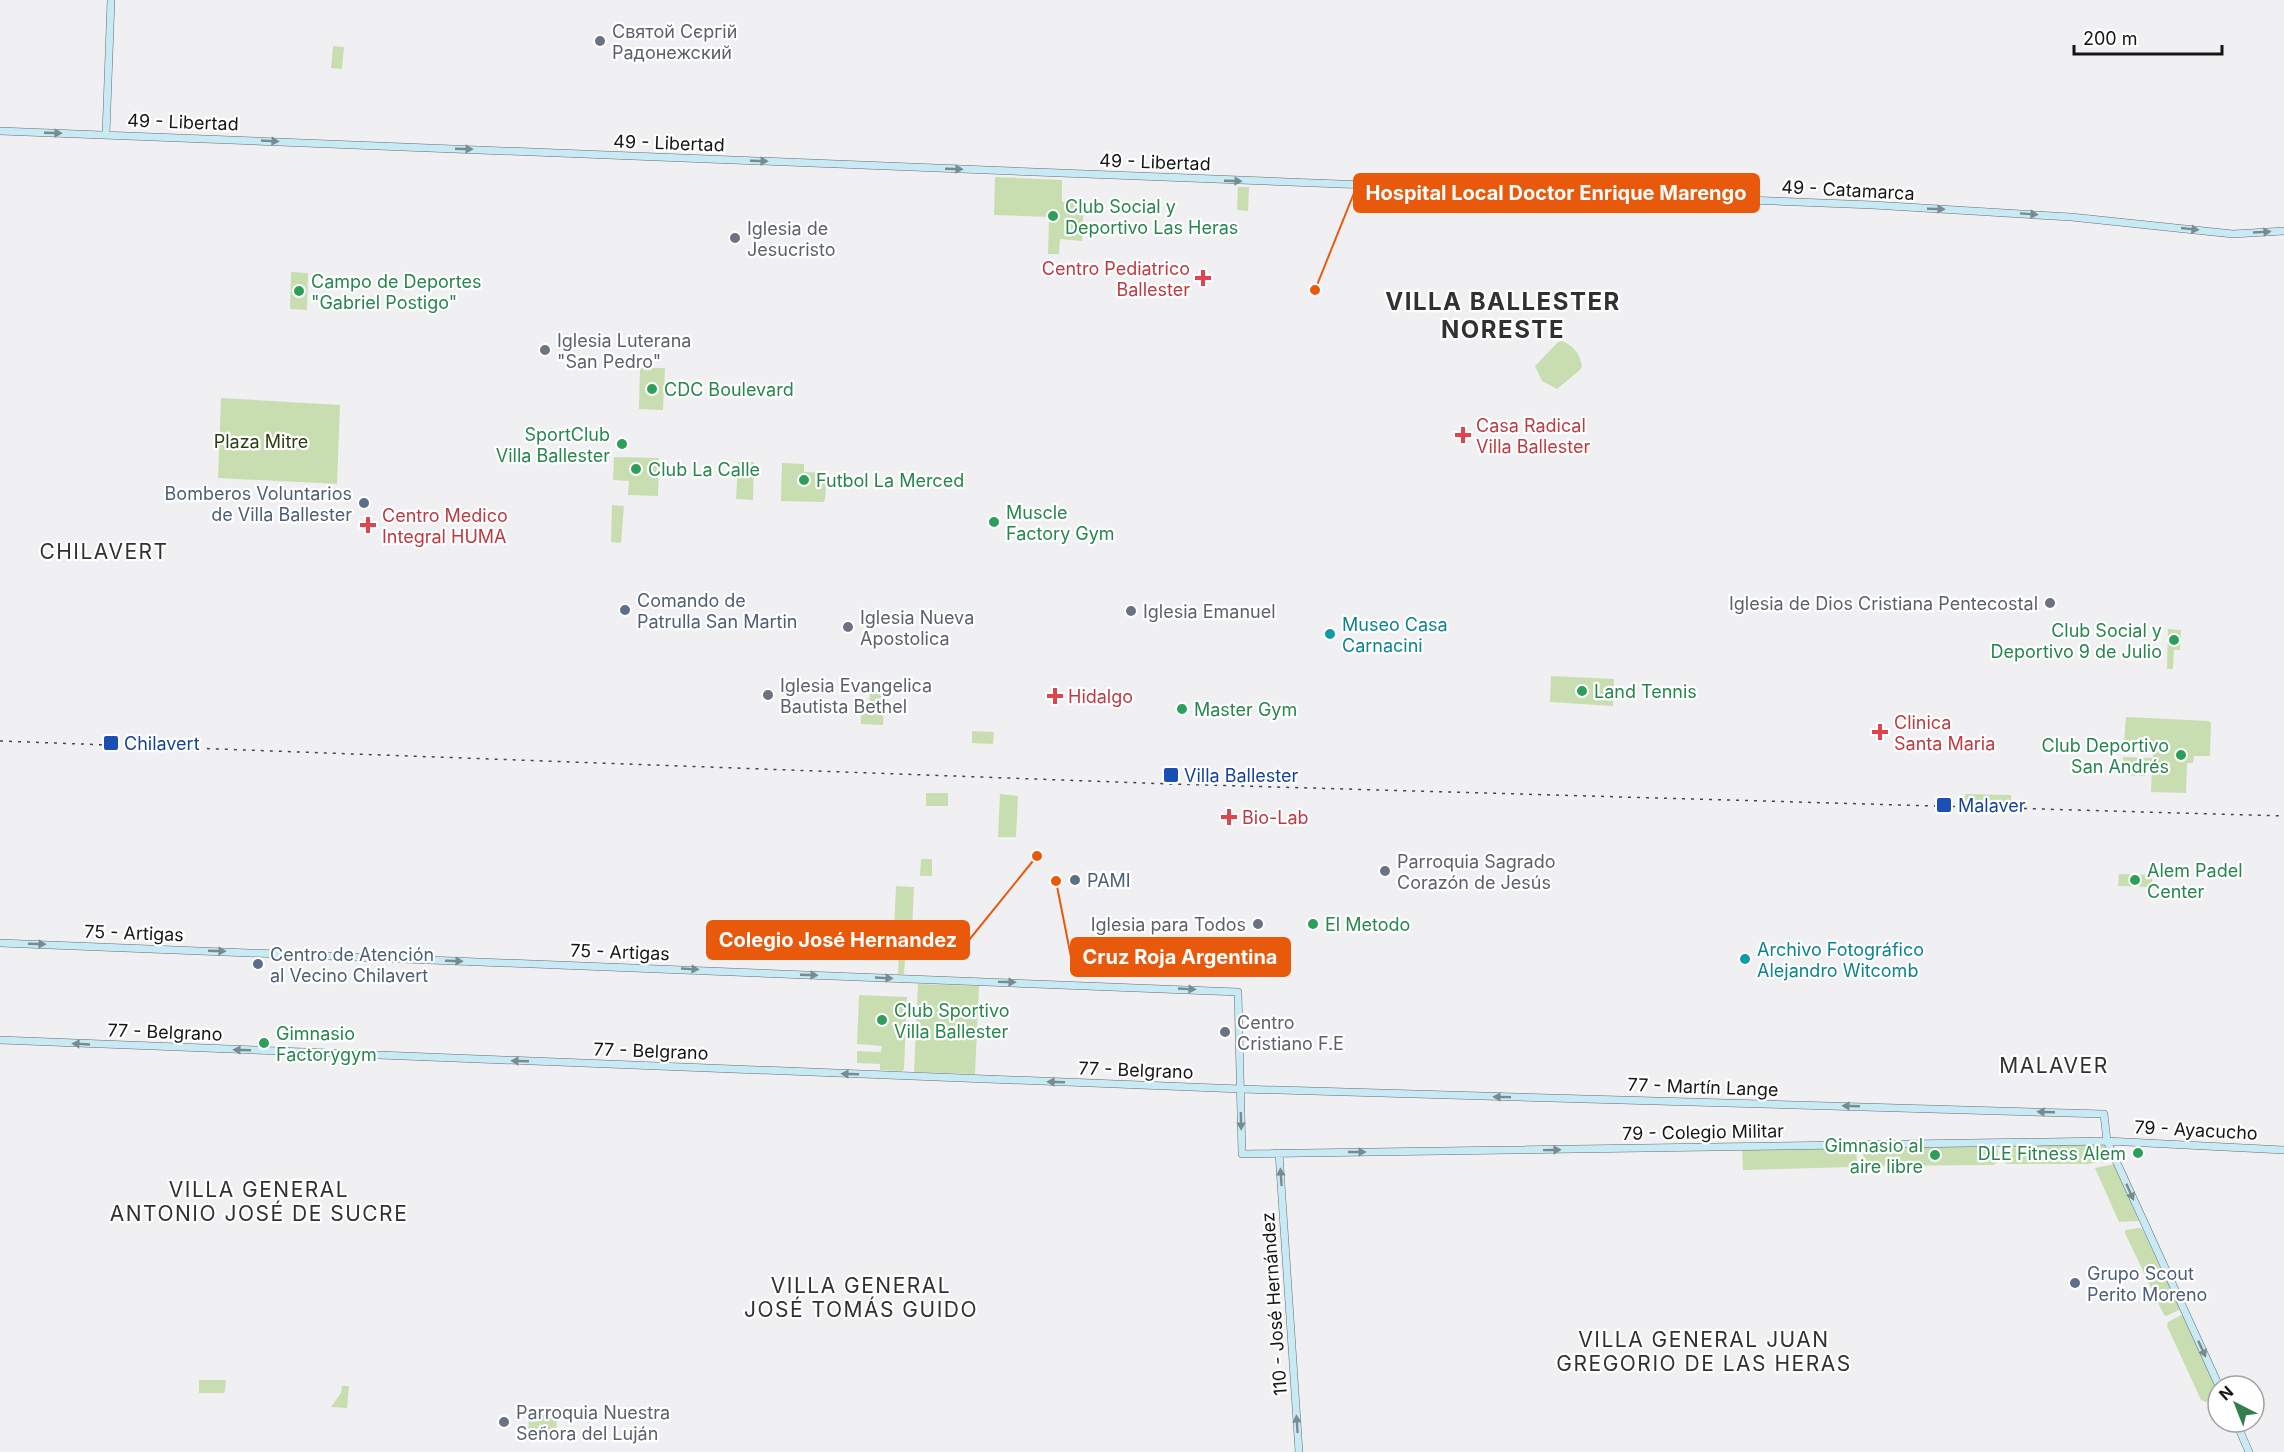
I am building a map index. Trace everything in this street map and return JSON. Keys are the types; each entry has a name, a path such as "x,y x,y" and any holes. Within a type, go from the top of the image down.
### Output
{"street":[{"path":"106,134 111,0"},
{"name":"49 - Libertad","path":"0,131 1337,185"},
{"name":"49 - Catamarca","path":"1337,185 1971,210 2071,217 2233,234 2284,231"},
{"name":"75 - Artigas","path":"0,943 1238,992 1241,1089"},
{"name":"77 - Belgrano","path":"0,1040 1300,1091"},
{"name":"79 - Colegio Militar","path":"1241,1089 1242,1154 2107,1141"},
{"name":"77 - Martín Lange","path":"1300,1091 2104,1114 2107,1141"},
{"path":"2107,1141 2214,1374"},
{"name":"79 - Ayacucho","path":"2107,1141 2284,1150"},
{"name":"110 - José Hernández","path":"1279,1153 1299,1452"},
{"path":"2241,1434 2249,1452"}],"green space":[{"path":"333,46 344,47 342,69 331,68"},
{"name":"Club Social y Deportivo Las Heras","path":"995,177 1062,180 1062,202 1084,203 1082,241 1060,239 1059,254 1048,254 1049,217 994,215"},
{"path":"1238,187 1249,187 1248,211 1237,210"},
{"name":"Campo de Deportes \"Gabriel Postigo\"","path":"291,272 308,273 307,310 290,309"},
{"path":"1562,341 1575,350 1582,366 1557,389 1542,381 1535,366 1558,342"},
{"name":"CDC Boulevard","path":"640,368 665,368 663,410 639,409"},
{"name":"Plaza Mitre","path":"221,398 340,405 337,484 218,478"},
{"name":"Club La Calle","path":"614,457 659,458 658,496 628,495 629,481 613,480"},
{"path":"738,462 754,462 753,500 736,499"},
{"name":"Futbol La Merced","path":"782,463 804,464 804,472 827,473 825,500 823,502 781,501"},
{"path":"612,505 624,506 621,543 611,542"},
{"name":"Club Social y Deportivo 9 de Julio","path":"2168,629 2181,630 2180,650 2174,650 2173,669 2167,669"},
{"name":"Land Tennis","path":"1551,676 1614,679 1613,706 1550,702"},
{"path":"870,687 885,687 883,725 861,724 861,709 869,709"},
{"name":"Club Deportivo San Andrés","path":"2126,717 2209,721 2211,723 2210,756 2194,756 2193,763 2187,763 2186,793 2151,792 2152,768 2146,768 2145,776 2123,775 2123,757 2153,758 2153,754 2149,751 2149,744 2124,743"},
{"path":"972,731 994,732 993,744 972,743"},
{"path":"926,793 948,793 948,806 926,806"},
{"path":"1000,794 1018,796 1016,837 998,837"},
{"path":"1965,794 2011,795 2011,802 1965,801"},
{"path":"921,859 932,859 932,876 920,876"},
{"name":"Alem Padel Center","path":"2119,874 2152,875 2152,887 2118,886"},
{"path":"896,886 914,887 912,930 907,930 904,974 898,974 900,930 894,930"},
{"path":"918,984 979,986 975,1074 914,1072"},
{"name":"Club Sportivo Villa Ballester","path":"859,995 907,997 904,1069 902,1071 880,1070 880,1064 857,1063 857,1051 881,1052 882,1046 857,1044"},
{"path":"1994,1145 1998,1149 1998,1162 1993,1165 1866,1166 1863,1164 1864,1146"},
{"path":"2005,1145 2106,1145 2112,1159 2088,1164 2004,1163"},
{"path":"1856,1147 1857,1165 1855,1167 1743,1170 1742,1148"},
{"path":"2114,1164 2139,1221 2119,1222 2095,1168"},
{"path":"2139,1228 2143,1230 2179,1307 2179,1310 2166,1316 2125,1233 2125,1230"},
{"path":"2181,1315 2184,1317 2210,1374 2206,1374 2206,1402 2201,1400 2167,1326 2168,1322"},
{"path":"199,1380 226,1380 225,1391 223,1393 199,1393"},
{"path":"342,1386 349,1386 347,1408 331,1407 341,1393"},
{"path":"529,1415 557,1416 556,1438 528,1437"}],"railway":[{"path":"0,741 1171,784 2284,816"}],"place":[{"name":"Святой Cєргій Pадонежский","path":"600,41"},
{"name":"Club Social y Deportivo Las Heras","path":"1053,216"},
{"name":"Iglesia de Jesucristo","path":"735,238"},
{"name":"Centro Pediatrico Ballester","path":"1203,278"},
{"name":"Hospital Local Doctor Enrique Marengo","path":"1315,290"},
{"name":"Campo de Deportes \"Gabriel Postigo\"","path":"299,291"},
{"name":"Iglesia Luterana \"San Pedro\"","path":"545,350"},
{"name":"CDC Boulevard","path":"652,389"},
{"name":"Casa Radical Villa Ballester","path":"1463,435"},
{"name":"SportClub Villa Ballester","path":"622,444"},
{"name":"Club La Calle","path":"636,469"},
{"name":"Futbol La Merced","path":"804,480"},
{"name":"Bomberos Voluntarios de Villa Ballester","path":"364,503"},
{"name":"Muscle Factory Gym","path":"994,522"},
{"name":"Centro Medico Integral HUMA","path":"368,525"},
{"name":"Iglesia de Dios Cristiana Pentecostal","path":"2050,603"},
{"name":"Comando de Patrulla San Martin","path":"625,610"},
{"name":"Iglesia Emanuel","path":"1131,611"},
{"name":"Iglesia Nueva Apostolica","path":"848,627"},
{"name":"Museo Casa Carnacini","path":"1330,634"},
{"name":"Club Social y Deportivo 9 de Julio","path":"2174,640"},
{"name":"Land Tennis","path":"1582,691"},
{"name":"Iglesia Evangelica Bautista Bethel","path":"768,695"},
{"name":"Hidalgo","path":"1055,696"},
{"name":"Master Gym","path":"1182,709"},
{"name":"Clinica Santa Maria","path":"1880,732"},
{"name":"Chilavert","path":"111,743"},
{"name":"Club Deportivo San Andrés","path":"2181,755"},
{"name":"Villa Ballester","path":"1171,775"},
{"name":"Malaver","path":"1944,805"},
{"name":"Bio-Lab","path":"1229,817"},
{"name":"Colegio José Hernandez","path":"1037,856"},
{"name":"Parroquia Sagrado Corazón de Jesús","path":"1385,871"},
{"name":"PAMI","path":"1075,880"},
{"name":"Alem Padel Center","path":"2135,880"},
{"name":"Cruz Roja Argentina","path":"1056,881"},
{"name":"Iglesia para Todos","path":"1258,924"},
{"name":"El Metodo","path":"1313,924"},
{"name":"Archivo Fotográfico Alejandro Witcomb","path":"1745,959"},
{"name":"Centro de Atención al Vecino Chilavert","path":"258,964"},
{"name":"Club Sportivo Villa Ballester","path":"882,1020"},
{"name":"Centro Cristiano F.E","path":"1225,1032"},
{"name":"Gimnasio Factorygym","path":"264,1043"},
{"name":"DLE Fitness Alem","path":"2138,1153"},
{"name":"Gimnasio al aire libre","path":"1935,1155"},
{"name":"Grupo Scout Perito Moreno","path":"2075,1283"},
{"name":"Parroquia Nuestra Señora del Luján","path":"504,1422"}],"district":[{"name":"VILLA BALLESTER NORESTE","path":"1503,315"},
{"name":"CHILAVERT","path":"104,551"},
{"name":"MALAVER","path":"2054,1065"},
{"name":"VILLA GENERAL ANTONIO JOSÉ DE SUCRE","path":"259,1201"},
{"name":"VILLA GENERAL JOSÉ TOMÁS GUIDO","path":"861,1297"},
{"name":"VILLA GENERAL JUAN GREGORIO DE LAS HERAS","path":"1704,1351"}]}
